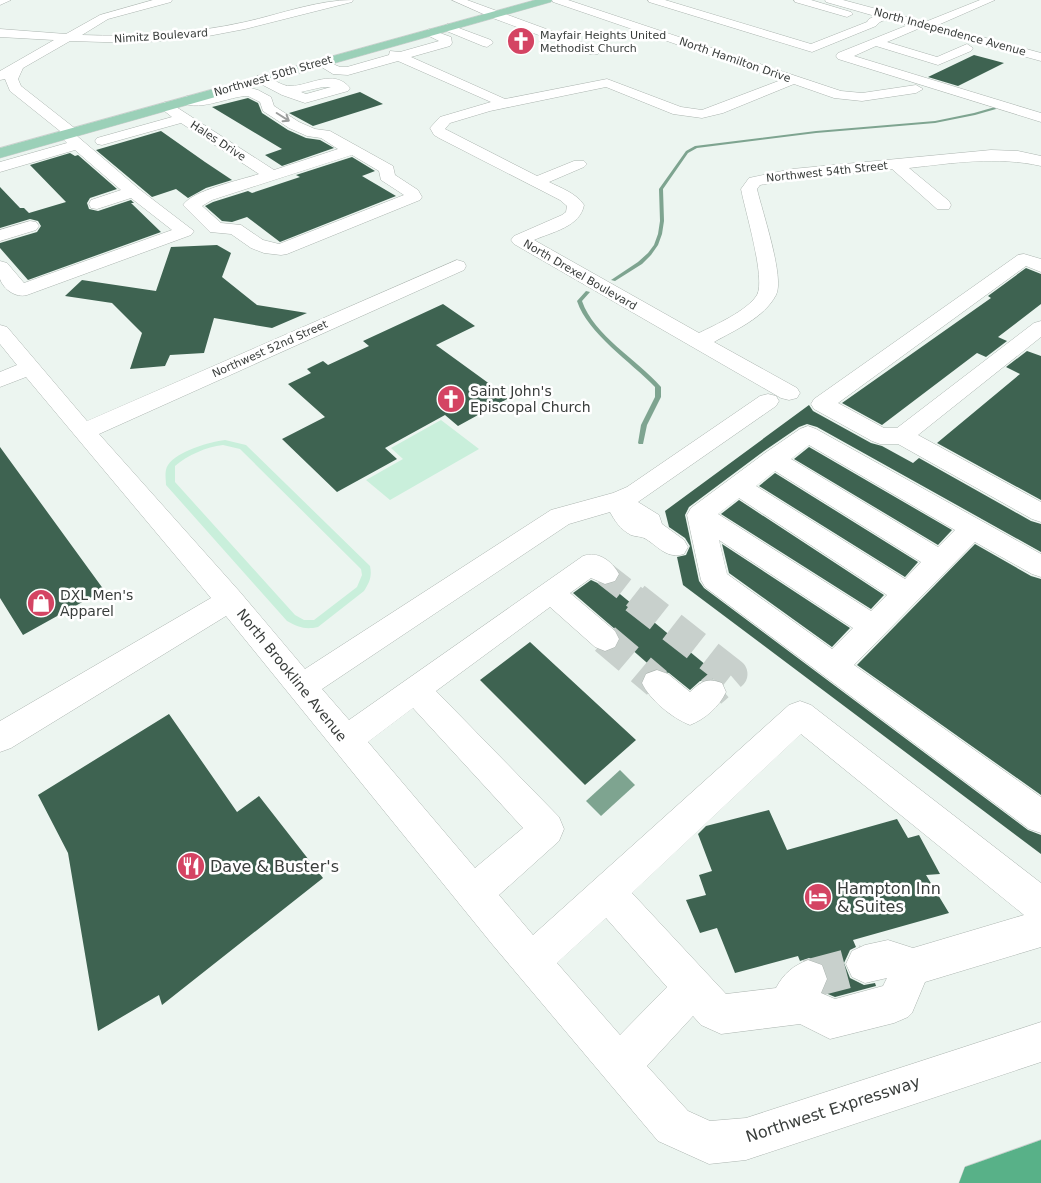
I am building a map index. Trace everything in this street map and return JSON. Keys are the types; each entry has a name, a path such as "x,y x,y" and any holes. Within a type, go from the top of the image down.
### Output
{"highway":[{"path":"981,1183 1041,1162"}],"main road":[{"name":"Northwest 50th Street","path":"240,89 262,79 379,46 501,15 547,0"},
{"path":"0,153 71,137 187,100"}],"street":[{"path":"0,2 6,0"},
{"path":"0,76 104,17 167,0"},
{"name":"Nimitz Boulevard","path":"0,33 67,38 136,39 197,34 239,27 348,0"},
{"path":"457,0 594,51"},
{"path":"470,0 501,15 556,8 565,11 578,7"},
{"name":"North Hamilton Drive","path":"557,0 792,80 851,97 862,98 916,88"},
{"path":"653,0 807,48 812,48 850,34 872,24 873,21 887,16"},
{"path":"799,0 873,21"},
{"name":"North Independence Avenue","path":"830,0 1041,57"},
{"path":"990,0 923,25 904,30 842,56 1041,118"},
{"path":"613,31 631,25"},
{"path":"448,28 487,43"},
{"path":"904,30 1002,56 1018,51"},
{"path":"321,63 338,71 348,70 446,43 447,40 429,33"},
{"path":"891,36 953,54"},
{"path":"578,45 599,38"},
{"path":"875,42 938,61 967,48"},
{"path":"379,46 496,99 502,104 607,83 678,111 702,114 718,110 792,80"},
{"path":"0,298 185,231 134,192 15,88 11,79 17,67"},
{"path":"262,79 287,92"},
{"path":"0,86 15,88"},
{"path":"187,100 209,101 240,89 266,100 268,108 294,125 312,133 325,134 350,150"},
{"path":"998,105 1017,95"},
{"name":"North Drexel Boulevard","path":"502,104 445,120 437,128 444,135 572,201 576,205 576,210 568,219 520,240 698,342 778,397 619,506"},
{"name":"Hales Drive","path":"165,106 271,175"},
{"path":"102,141 183,118"},
{"path":"0,167 71,137"},
{"path":"355,150 387,169 387,177 412,193 414,197 281,250 270,249 257,244 235,229 216,228 190,205 206,197 271,175 355,150"},
{"name":"Northwest 54th Street","path":"698,342 752,310 762,301 769,288 769,279 750,196 750,185 762,178 1005,155 1041,161"},
{"path":"536,182 579,164"},
{"path":"895,164 943,205"},
{"path":"97,204 134,192"},
{"path":"0,236 30,226"},
{"path":"1041,247 1032,262 822,404 880,436 902,436 1041,513"},
{"name":"Northwest 52nd Street","path":"82,432 457,266"},
{"path":"0,267 20,291"},
{"path":"902,436 1041,327"},
{"name":"North Brookline Avenue","path":"0,331 82,432 230,600 300,687 582,1020"},
{"path":"0,380 30,368"},
{"path":"700,515 808,434 1041,567"},
{"path":"774,459 940,561"},
{"path":"738,486 907,594"},
{"path":"300,687 560,517 619,506 625,517 640,528 650,528 675,547"},
{"path":"700,515 874,627"},
{"path":"700,515 715,580 1041,816"},
{"path":"834,666 973,528"},
{"path":"346,740 592,563 605,574"},
{"path":"551,592 605,639"},
{"path":"0,738 230,600"},
{"path":"658,683 690,711 711,692"},
{"path":"415,689 547,829 474,892"},
{"path":"532,961 800,715 1041,906"},
{"path":"607,892 715,1010 722,1014 798,992 803,1004 832,1019 894,1003 898,999 913,967"},
{"path":"865,964 888,959 913,967 1041,929"},
{"path":"620,1065 694,987"},
{"name":"Northwest Expressway","path":"582,1020 673,1126 708,1143 746,1138 1041,1042"}],"shaded area":[{"path":"441,420 479,449 390,500 366,480 403,459 391,448"},
{"path":"225,440 246,445 370,566 370,579 364,591 318,627 302,627 287,621 166,485 166,470 172,460 186,451","holes":["223,445 240,449 361,569 362,575 357,587 314,620 304,620 295,615 175,482 175,466 191,455"]},
{"path":"620,770 635,785 601,816 586,801"}],"building":[{"path":"974,55 1004,63 958,86 928,77"},
{"path":"360,92 383,104 313,126 289,113"},
{"path":"248,98 258,103 262,113 288,130 306,138 320,140 334,148 282,166 265,155 282,149 212,107"},
{"path":"161,131 232,180 206,188 188,198 176,189 152,197 96,150"},
{"path":"70,153 75,156 78,155 117,189 90,198 87,203 89,209 98,211 131,200 134,203 131,203 161,232 28,280 0,248 0,243 37,232 41,226 38,221 30,219 0,228 0,187 20,208 24,208 29,213 66,202 30,165"},
{"path":"352,157 375,171 362,176 396,196 280,242 247,217 232,222 222,221 205,206 248,191 252,193 300,177 296,175"},
{"path":"217,245 231,253 222,277 257,305 307,313 272,328 214,318 204,353 170,355 165,366 130,369 142,333 112,303 65,296 82,280 156,291 171,247"},
{"path":"1026,268 1041,274 1041,304 998,337 1007,341 986,357 977,353 882,425 842,403 991,298 988,296"},
{"name":"Saint John's Episcopal Church","path":"443,304 475,326 436,345 509,398 458,426 445,415 385,448 397,459 337,492 282,439 325,417 288,384 311,373 307,369 323,361 328,365 369,346 363,341"},
{"path":"1027,351 1041,356 1041,500 937,443 1020,374 1006,367"},
{"path":"809,405 813,411 871,443 882,446 913,463 919,458 1031,521 1041,524 1041,552 817,427 807,424 799,427 764,451 689,507 685,515 699,581 704,588 1028,830 1041,835 1041,854 683,585 677,557 686,555 690,546 685,538 669,527 665,511"},
{"path":"0,447 104,590 23,635 0,598"},
{"path":"809,447 952,530 938,545 794,459"},
{"path":"775,473 918,562 905,577 759,486"},
{"path":"739,500 884,595 871,609 721,514"},
{"path":"722,544 850,628 832,647 729,573"},
{"path":"975,544 1031,576 1041,579 1041,795 857,665"},
{"path":"591,580 604,586 609,585 718,675 714,679 700,681 690,690 669,673 654,669 621,640 616,630 573,593"},
{"path":"530,642 636,740 585,785 480,680"},
{"name":"Dave & Buster's","path":"169,714 237,812 259,796 323,878 162,1005 159,995 98,1031 68,853 38,795"},
{"name":"Hampton Inn & Suites","path":"769,810 787,850 897,819 908,838 919,835 940,874 926,875 949,913 853,940 856,947 850,950 844,963 850,978 864,985 875,983 876,986 835,997 823,992 829,978 824,964 809,958 800,961 798,956 735,973 717,928 700,933 686,900 706,895 699,875 712,871 698,834 706,826"}],"waterway":[{"path":"613,280 640,263 656,245 662,221 661,189 687,152 696,147 833,130 935,122 955,119 995,108"},
{"path":"588,292 579,301 582,310 590,321 600,333 658,387 658,397 644,425 641,443"}],"tunnel":[{"path":"605,574 637,599"},
{"path":"635,598 732,674 711,692"},
{"path":"605,639 657,683"},
{"path":"808,979 865,964"}],"place":[{"name":"Mayfair Heights United Methodist Church","path":"521,41"},
{"name":"Saint John's Episcopal Church","path":"451,399"},
{"name":"DXL Men's Apparel","path":"41,603"},
{"name":"Dave & Buster's","path":"191,866"},
{"name":"Hampton Inn & Suites","path":"818,897"}]}
